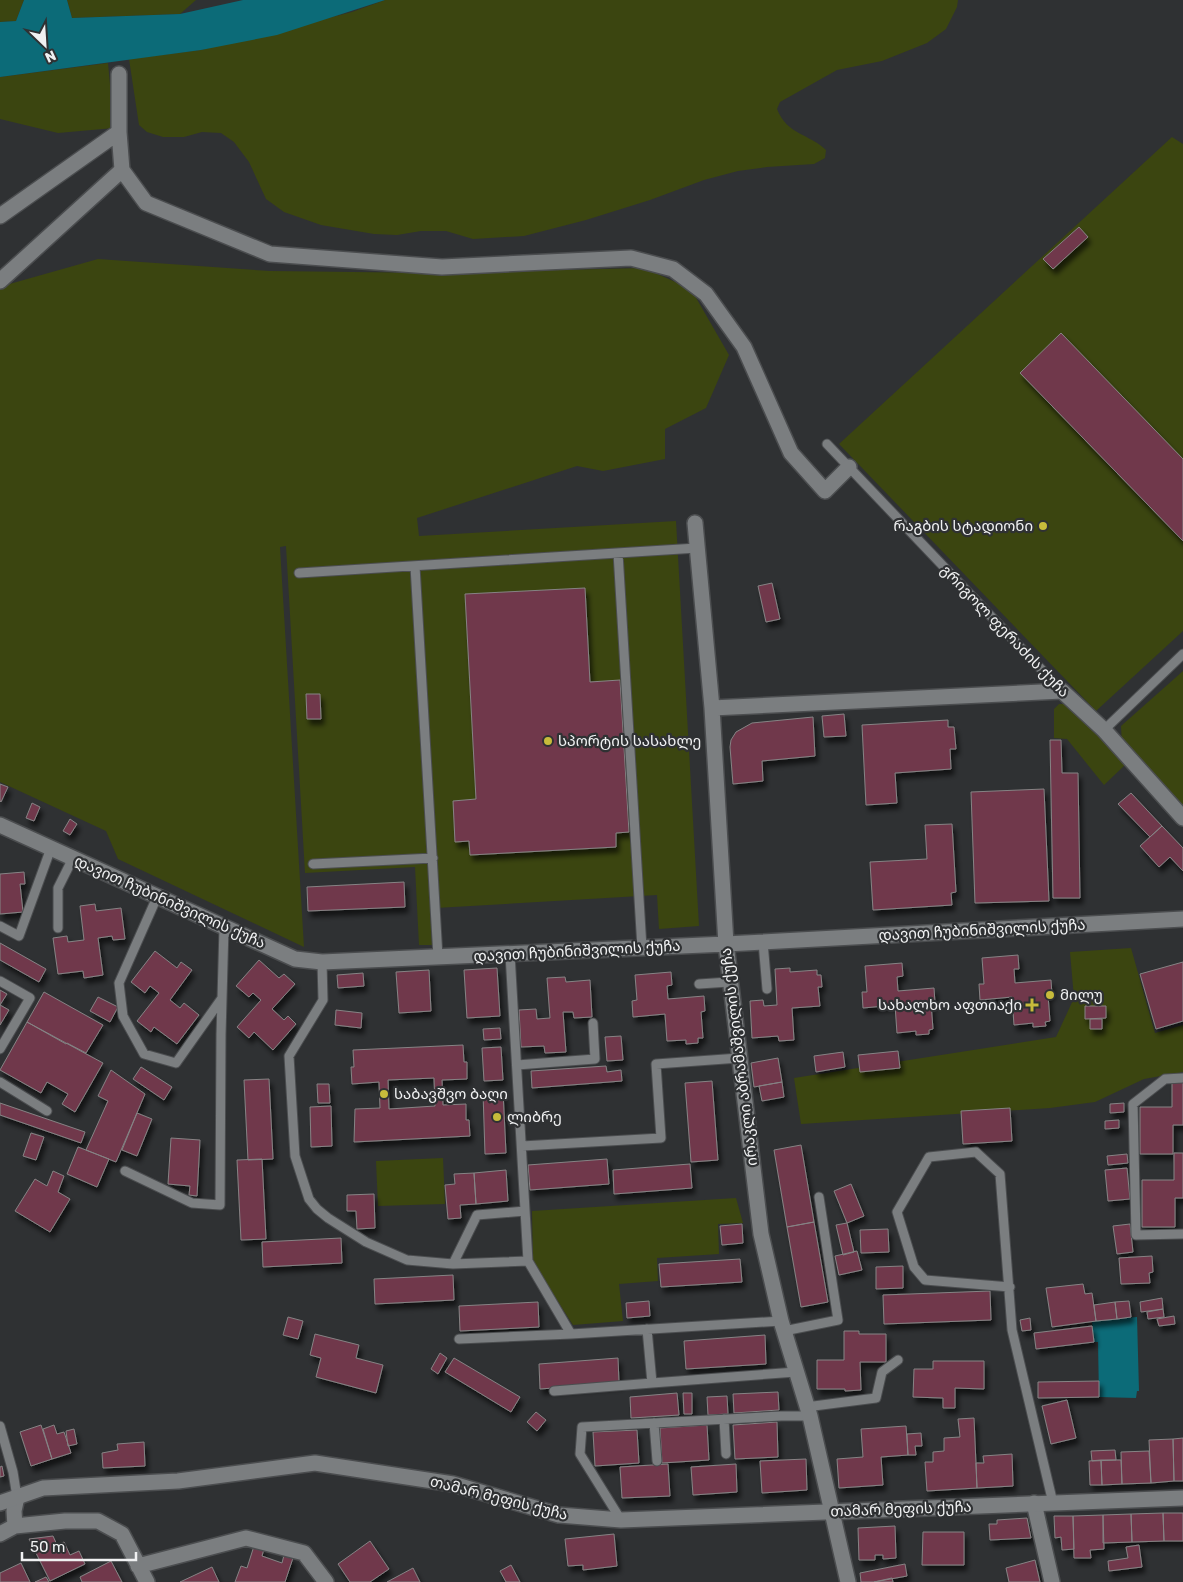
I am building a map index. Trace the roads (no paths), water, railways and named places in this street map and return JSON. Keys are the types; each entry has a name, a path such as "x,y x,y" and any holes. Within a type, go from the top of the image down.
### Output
{"street":[{"path":"119,74 119,132 122,170 146,203 270,254 442,267 632,258 673,269 706,294 744,347 791,453 825,491 849,467"},
{"path":"0,216 119,132"},
{"path":"0,281 122,170"},
{"name":"ირაკლი აბრამაშვილის ქუჩა","path":"695,523 712,708 726,944 761,1234 783,1326 808,1411 848,1582"},
{"path":"712,708 1062,691"},
{"name":"გრიგოლ ფერაძის ქუჩა","path":"1062,691 1104,730 1183,818"},
{"name":"დავით ჩუბინიშვილის ქუჩა","path":"0,825 295,959 322,962 726,944 1183,919"},
{"name":"თამარ მეფის ქუჩა","path":"0,1503 43,1488 178,1481 315,1463 453,1484 558,1515 621,1520 1183,1498"},
{"path":"15,1526 14,1511 17,1497"},
{"path":"1034,1503 1052,1582"},
{"path":"0,1534 15,1526 65,1520 98,1521 122,1534 147,1582"},
{"path":"138,1566 246,1538 304,1553 326,1582"}],"lane":[{"name":"გრიგოლ ფერაძის ქუჩა","path":"827,444 1062,691"},
{"path":"299,573 697,548"},
{"path":"618,553 642,948"},
{"path":"415,566 438,957"},
{"path":"1104,730 1183,654"},
{"path":"0,926 19,936 51,848"},
{"path":"58,928 58,888 73,858"},
{"path":"313,864 433,858"},
{"path":"157,897 119,983 123,1016 144,1054 176,1063 222,998"},
{"path":"125,1171 192,1203 220,1205 224,927"},
{"path":"763,942 767,989"},
{"path":"510,954 528,1261 571,1334"},
{"path":"322,962 323,1000 289,1056 294,1156 309,1199 328,1218 366,1242 407,1260 453,1264 528,1261"},
{"path":"0,981 30,998 0,1049"},
{"path":"699,984 730,982"},
{"path":"516,1065 595,1059 593,1023"},
{"path":"522,1146 661,1138 656,1064 739,1058"},
{"path":"1183,1078 1165,1079 1133,1104 1136,1235 1183,1234"},
{"path":"0,1082 47,1111"},
{"path":"1010,1287 925,1280 914,1267 896,1212 929,1157 976,1152 1000,1174 1010,1287 1012,1330 1053,1503"},
{"path":"459,1339 647,1329 783,1326 838,1320 819,1198"},
{"path":"453,1264 477,1215 525,1211"},
{"path":"647,1329 652,1383"},
{"path":"621,1520 580,1454 582,1426 780,1416 876,1398 882,1372 898,1360"},
{"path":"554,1391 796,1372"},
{"path":"724,1419 726,1454"},
{"path":"654,1423 657,1461"},
{"path":"0,1426 13,1472 17,1497"}],"water":[{"path":"24,0 67,0 72,18 180,14 243,0 385,0 277,35 201,50 0,77 0,22 16,21"},
{"path":"1137,1317 1139,1391 1137,1391 1136,1398 1099,1397 1098,1342 1094,1342 1092,1321"}],"place":[{"name":"რაგბის სტადიონი","path":"1043,526"},
{"name":"სპორტის სასახლე","path":"548,741"},
{"name":"მილუ","path":"1050,995"},
{"name":"სახალხო აფთიაქი","path":"1032,1005"},
{"name":"საბავშვო ბაღი","path":"384,1094"},
{"name":"ლიბრე","path":"497,1117"}]}
